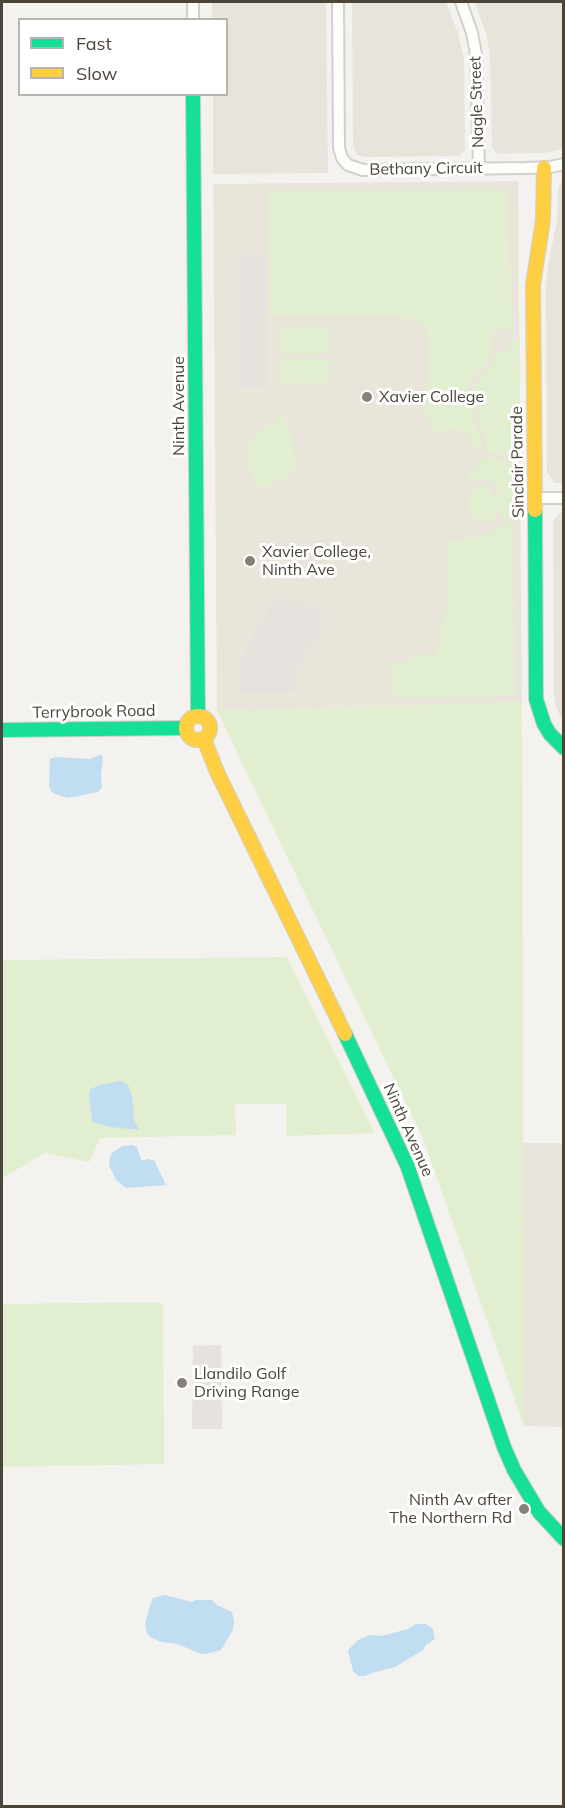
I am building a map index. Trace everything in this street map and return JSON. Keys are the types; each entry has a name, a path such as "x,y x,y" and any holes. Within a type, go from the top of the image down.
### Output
{"street":[{"path":"193,2 193,18"},
{"name":"Bethany Circuit","path":"338,2 339,148 345,162 352,168 363,170 544,168 564,164"},
{"name":"Nagle Street","path":"461,2 472,33 476,54 479,168"},
{"name":"Ninth Avenue","path":"193,96 198,716"},
{"name":"Sinclair Parade","path":"544,168 543,220 533,285 537,699 539,713 544,724 564,748"},
{"path":"535,498 564,498"},
{"path":"198,716 205,718 210,725 210,733 204,739 197,741 190,738 186,728 189,721 198,716"},
{"name":"Terrybrook Road","path":"2,730 186,728"},
{"name":"Ninth Avenue","path":"204,739 407,1165 504,1447 514,1470 539,1512 564,1539"}],"shaded area":[{"path":"212,2 326,2 328,173 213,174 213,96 228,96 228,18 212,18"},
{"path":"352,2 446,2 458,33 464,60 465,150 459,156 364,157 356,154 353,144"},
{"path":"475,2 563,2 563,149 544,153 498,154 492,148 490,57 487,37"},
{"path":"563,179 564,483 554,483 547,472 546,288 557,221 558,188"},
{"name":"Xavier College","path":"518,181 522,702 217,711 213,184"},
{"path":"238,255 266,255 267,388 239,388"},
{"path":"560,513 564,513 563,723 554,696 553,521"},
{"path":"275,594 324,612 320,632 299,664 296,692 240,693 242,657 248,642 269,610"},
{"path":"522,1143 563,1143 563,1427 524,1426"},
{"path":"221,1345 222,1429 192,1429 193,1346"}],"green space":[{"path":"507,189 512,327 492,332 492,352 489,360 471,379 468,395 484,449 482,451 474,449 472,438 458,428 434,433 424,406 428,404 429,367 429,343 425,324 401,317 270,315 269,191"},
{"path":"280,327 330,327 330,353 281,354"},
{"path":"520,339 520,460 488,452 473,397 474,387 492,364 497,352 510,351 510,340"},
{"path":"280,358 330,358 330,383 281,383"},
{"path":"282,411 292,436 295,467 293,473 262,489 252,477 246,454 251,439 262,429 276,423"},
{"path":"487,456 513,463 513,516 500,523 503,511 497,510 492,521 477,523 471,519 467,497 471,491 486,486 495,496 500,493 496,485 489,481 478,480 470,484 467,475"},
{"path":"514,521 515,696 392,698 390,662 406,662 414,653 436,657 449,596 447,596 447,541 482,536"},
{"path":"522,702 524,1426 424,1141 217,711"},
{"path":"287,957 375,1133 286,1136 286,1104 235,1104 236,1135 100,1138 89,1162 45,1153 4,1177 2,1176 2,960"},
{"path":"161,1302 163,1309 164,1464 2,1467 2,1304"}],"water":[{"path":"101,754 103,757 102,787 98,792 68,798 51,791 49,786 50,759 55,757 90,759"},
{"path":"121,1081 128,1085 132,1096 134,1120 139,1130 92,1122 89,1094 91,1089"},
{"path":"123,1146 137,1147 141,1159 154,1160 166,1185 126,1188 117,1181 109,1166 110,1157 113,1152"},
{"path":"165,1595 192,1602 212,1600 232,1612 233,1630 221,1650 205,1654 198,1653 178,1644 161,1642 150,1637 145,1624 151,1603 153,1598"},
{"path":"416,1624 426,1624 433,1629 435,1639 423,1650 395,1667 365,1676 358,1676 353,1671 348,1650 358,1640 369,1635 382,1636 408,1629"}],"traffic: fast":[{"path":"193,96 198,716"},
{"path":"535,510 536,699 544,724 564,748"},
{"path":"2,730 186,728"},
{"path":"345,1034 407,1165 504,1447 514,1470 539,1512 564,1539"}],"traffic: slow":[{"path":"535,510 533,285 543,220 544,168"},
{"path":"198,716 207,719 210,728 207,737 198,740 189,737 186,728 189,719 198,716"},
{"path":"204,739 217,772 345,1034"}],"place":[{"name":"Xavier College","path":"367,397"},
{"name":"Xavier College, Ninth Ave","path":"250,561"},
{"name":"Llandilo Golf Driving Range","path":"182,1383"},
{"name":"Ninth Av after The Northern Rd","path":"524,1509"}]}
